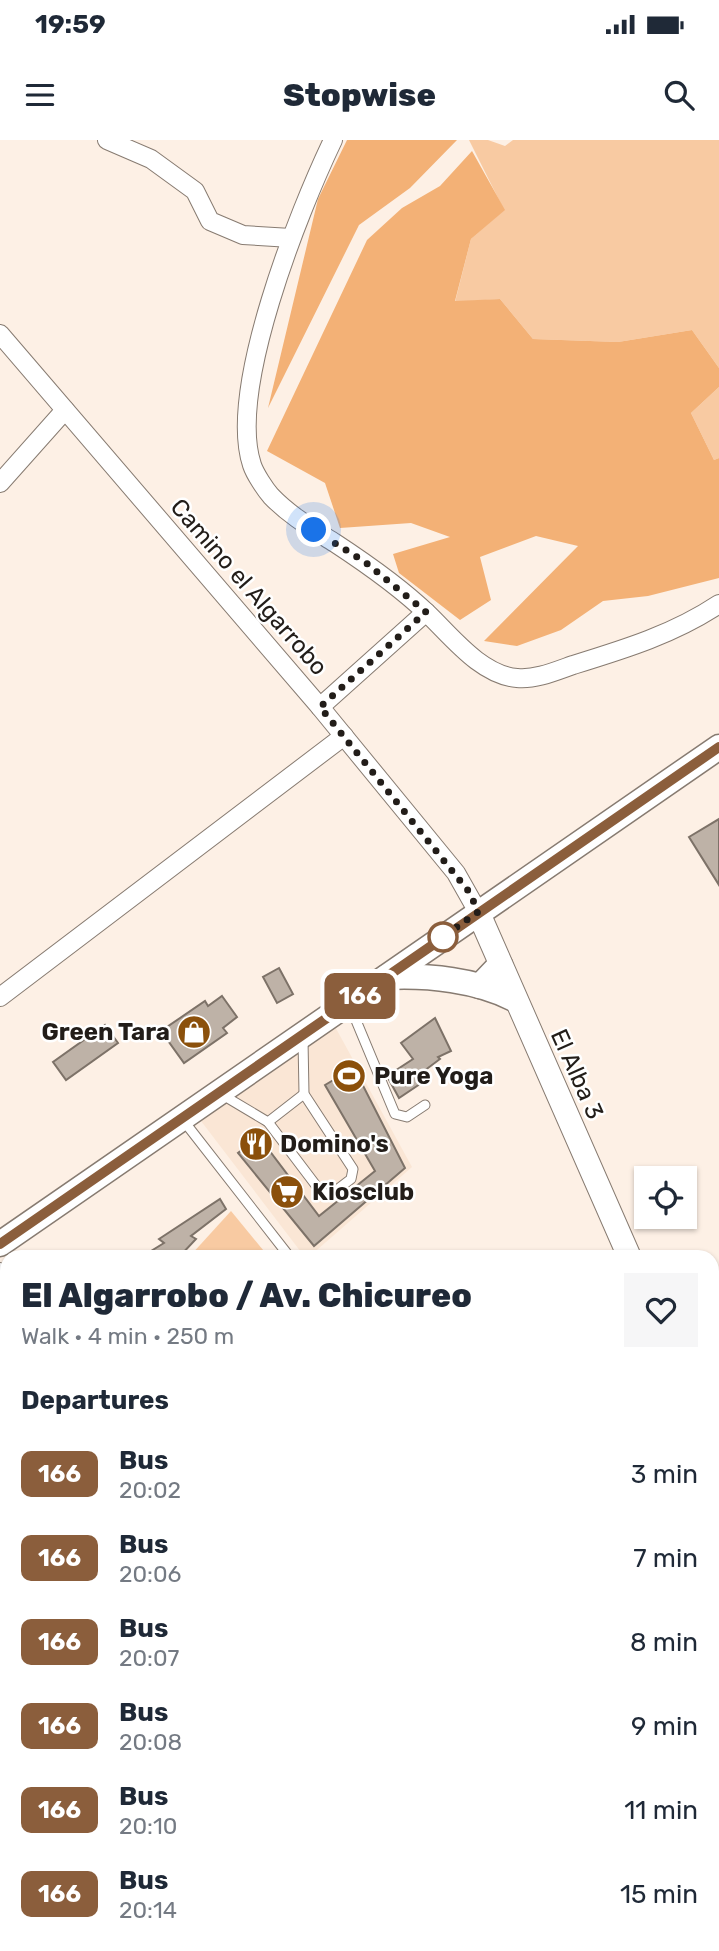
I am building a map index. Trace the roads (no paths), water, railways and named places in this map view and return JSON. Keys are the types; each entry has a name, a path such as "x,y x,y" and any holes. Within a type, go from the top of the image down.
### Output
{"main road":[{"path":"0,1244 719,747"},
{"path":"480,986 500,965"},
{"path":"387,977 418,977 480,986 514,999"}],"street":[{"path":"107,140 151,159 195,191 210,220 243,235 291,238"},
{"path":"333,140 291,238 262,335 247,416 252,465 270,495 294,517 365,562 426,612 462,648 489,667 516,678 539,676 661,637 719,604"},
{"name":"Camino el Algarrobo","path":"0,334 344,736 456,873 478,912"},
{"path":"0,483 65,410"},
{"path":"320,707 426,612"},
{"path":"0,998 344,736"},
{"name":"El Alba 3","path":"478,912 626,1250"}],"lane":[{"path":"349,1004 395,1114 407,1117 425,1105"},
{"path":"220,1093 268,1122 321,1192 330,1195 342,1188 351,1179 352,1169 304,1094 303,1036"},
{"path":"268,1122 304,1094"},
{"path":"182,1119 284,1250"}],"place":[{"name":"Green Tara","path":"194,1032"},
{"name":"Pure Yoga","path":"349,1076"},
{"name":"Domino's","path":"256,1144"},
{"name":"Kiosclub","path":"287,1192"}]}
